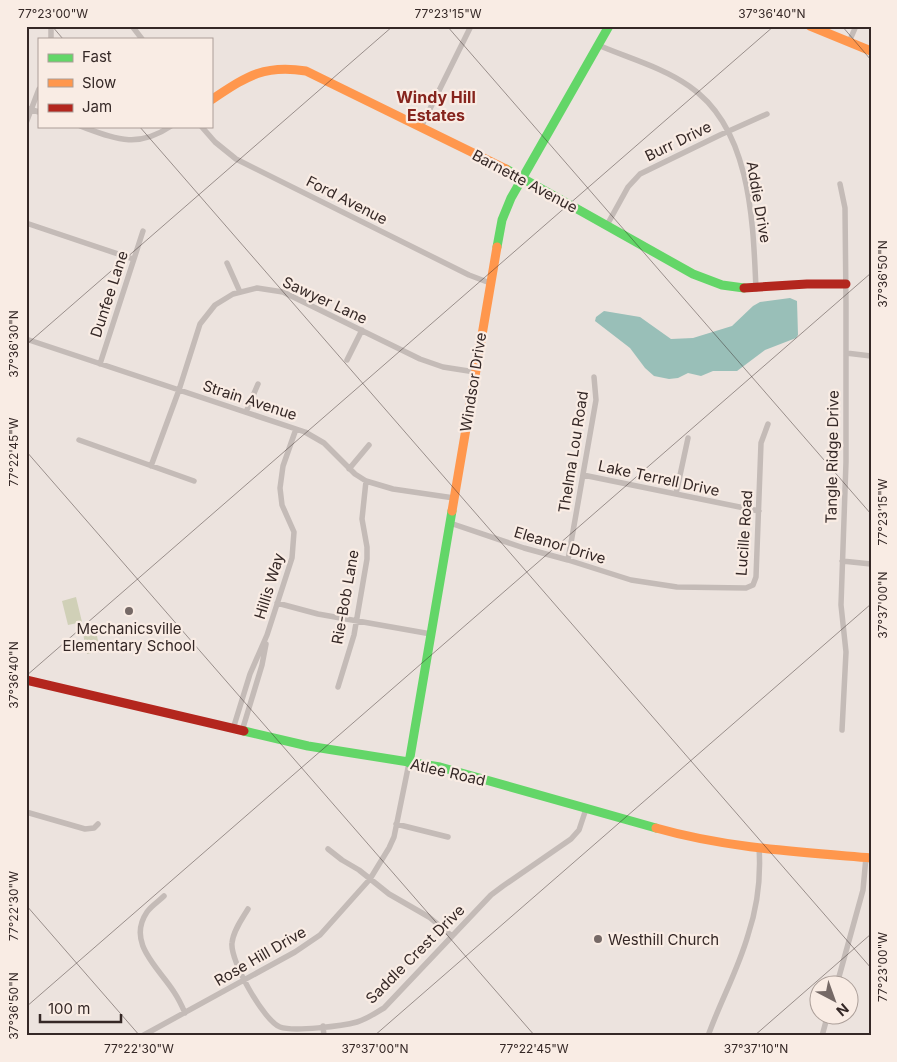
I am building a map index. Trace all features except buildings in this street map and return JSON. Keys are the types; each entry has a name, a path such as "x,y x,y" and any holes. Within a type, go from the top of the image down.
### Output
{"street":[{"path":"132,26 141,38"},
{"name":"Windsor Drive","path":"409,763 502,220 511,198 609,26"},
{"path":"810,26 871,51"},
{"path":"849,42 856,26"},
{"path":"421,127 470,27"},
{"name":"Addie Drive","path":"598,45 666,73 690,86 716,112 728,131 741,165 750,204 755,250 756,289"},
{"name":"Barnette Avenue","path":"212,99 255,73 274,68 306,71 523,177 693,274 707,280 735,287 756,289 807,284 846,284"},
{"path":"26,123 29,108 38,91"},
{"name":"Burr Drive","path":"607,225 628,187 640,174 767,114"},
{"path":"86,128 116,139 133,141 149,138 167,128"},
{"name":"Ford Avenue","path":"203,128 220,147 242,162 490,283"},
{"name":"Tangle Ridge Drive","path":"840,184 846,208 846,462 841,605 846,652 842,730"},
{"path":"26,223 133,260"},
{"name":"Dunfee Lane","path":"100,364 143,231"},
{"path":"227,264 240,292"},
{"name":"Sawyer Lane","path":"151,466 179,390 196,333 215,305 240,292 257,288 283,292 433,364 475,372"},
{"path":"347,360 362,330"},
{"name":"Strain Avenue","path":"26,339 310,434 324,443 349,469 366,481 393,489 454,498"},
{"path":"846,353 871,356"},
{"name":"Thelma Lou Road","path":"568,560 596,400 594,377"},
{"path":"246,412 258,384"},
{"name":"Lucille Road","path":"664,585 721,589 750,587 755,581 761,443 768,424"},
{"name":"Hillis Way","path":"237,730 262,665 267,636 294,548 294,532 282,505 280,488 283,466 296,429"},
{"path":"676,494 688,438"},
{"path":"79,440 194,481"},
{"path":"349,469 369,446"},
{"name":"Lake Terrell Drive","path":"583,475 759,511"},
{"name":"Rie-Bob Lane","path":"338,687 357,621 368,554 362,519 366,481"},
{"name":"Eleanor Drive","path":"450,523 524,548 632,580 664,585"},
{"path":"842,561 871,564"},
{"path":"277,603 318,614 431,634"},
{"name":"Hillis Way","path":"237,730 250,674 267,636"},
{"name":"Atlee Road","path":"26,680 308,746 440,767 676,834 758,848 869,858"},
{"name":"Rose Hill Drive","path":"142,1036 295,952 320,935 370,879 389,848 409,763"},
{"name":"Saddle Crest Drive","path":"245,980 266,1016 275,1025 290,1029 324,1026 355,1022 373,1015 384,1008 491,895 572,839 579,830 586,809"},
{"path":"26,812 85,829 94,828 98,824"},
{"path":"396,824 448,837"},
{"path":"708,1036 748,936 756,898 759,869 758,848"},
{"path":"328,850 359,870 389,894 429,917 452,936"},
{"path":"840,974 863,890 869,858"},
{"path":"164,896 147,912 140,932 141,942 146,956 174,992 185,1013"},
{"path":"245,980 234,959 232,942 235,932 248,909"},
{"path":"324,1026 324,1036"}],"green space":[{"path":"76,597 82,622 68,625 62,601"},
{"path":"95,626 100,651 87,654 82,628"}],"water":[{"path":"790,298 797,301 798,335 796,338 765,350 737,371 713,371 701,376 688,373 678,378 669,379 654,376 645,368 630,348 595,321 596,317 604,311 640,317 671,339 693,338 732,326 753,306 760,302"}],"traffic: fast":[{"path":"497,247 502,220 511,198 609,26"},
{"path":"506,169 693,274 722,285 744,288"},
{"path":"409,763 452,511"},
{"path":"244,731 308,746 440,767 656,828"}],"traffic: slow":[{"path":"810,26 871,51"},
{"path":"212,99 256,74 278,69 306,71 506,169"},
{"path":"452,511 497,247"},
{"path":"656,828 736,845 871,858"}],"traffic: jam":[{"path":"744,288 807,284 846,284"},
{"path":"26,680 244,731"}],"place":[{"name":"Mechanicsville Elementary School","path":"129,611"},
{"name":"Westhill Church","path":"598,939"}],"district":[{"name":"Windy Hill Estates","path":"436,106"}]}
